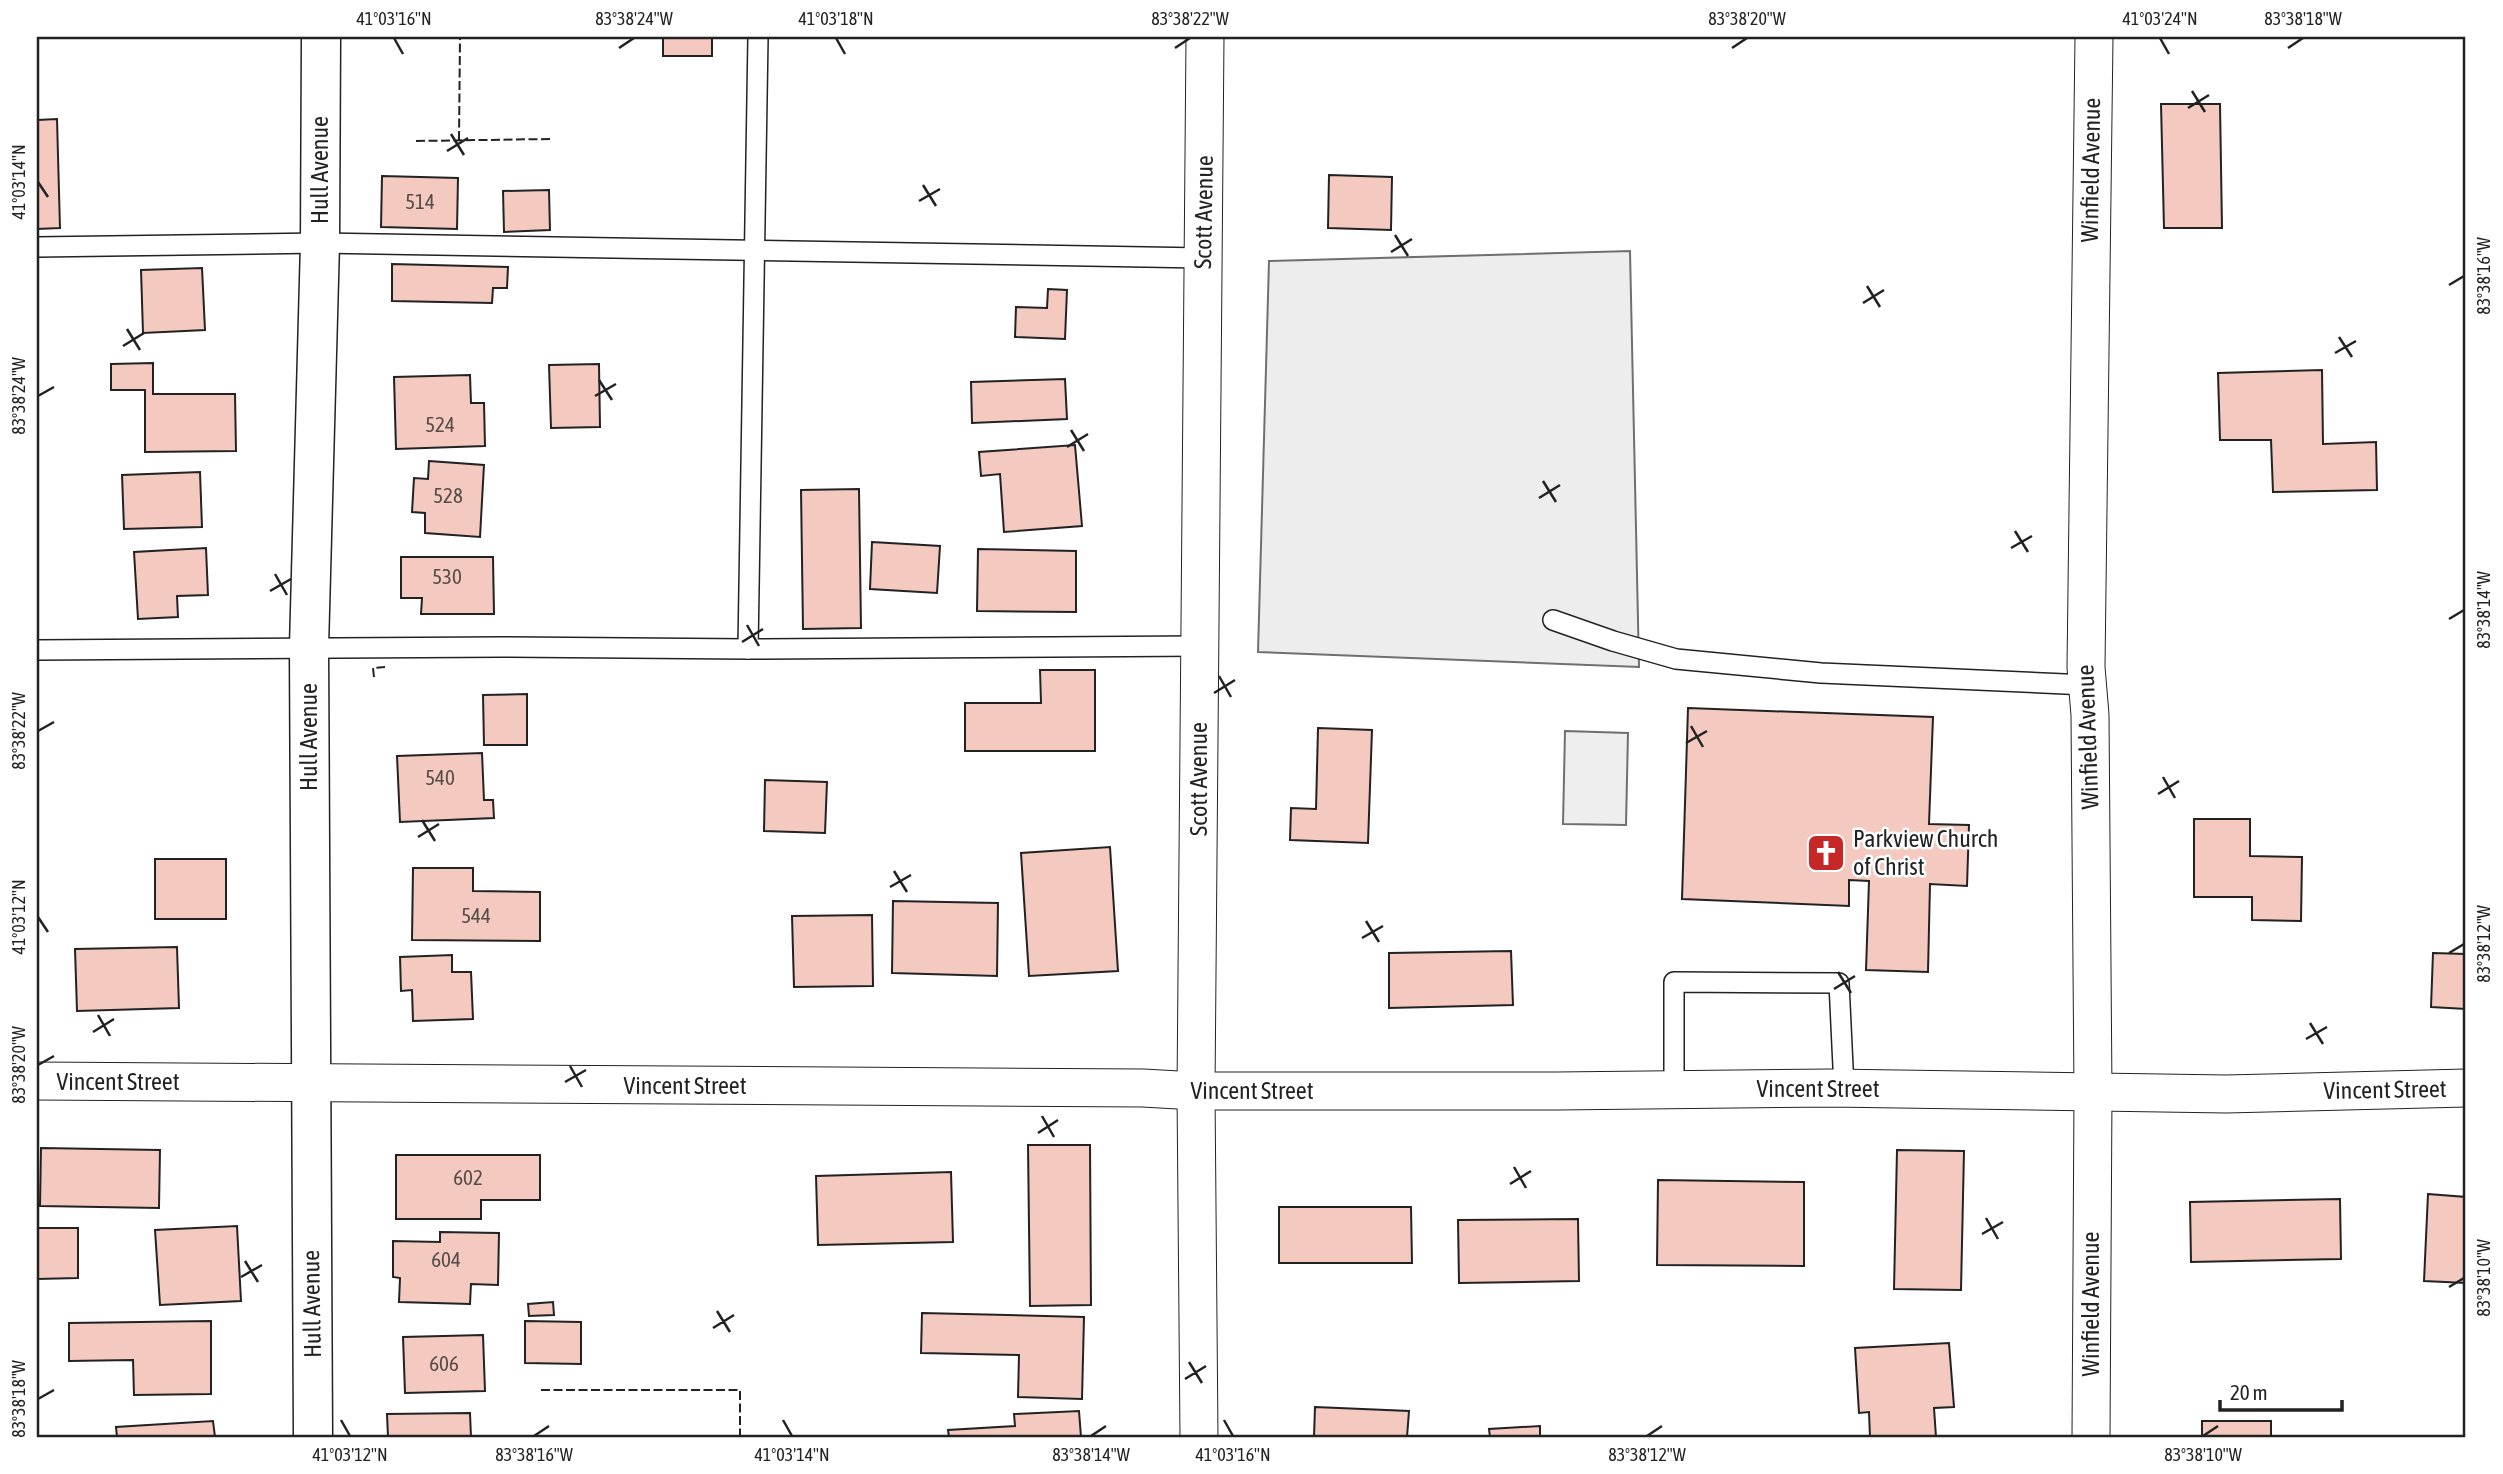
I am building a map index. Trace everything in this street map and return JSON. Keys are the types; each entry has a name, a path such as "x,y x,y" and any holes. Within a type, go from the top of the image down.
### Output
{"street":[{"name":"Hull Avenue","path":"313,1437 309,647 320,243 321,37"},
{"name":"Scott Avenue","path":"1199,1437 1196,1091 1205,37"},
{"name":"Winfield Avenue","path":"2091,1437 2093,1092 2090,715 2087,685 2090,208 2094,37"},
{"name":"Vincent Street","path":"37,1081 1143,1088 1196,1091 1844,1088 2226,1094 2466,1088"}],"lane":[{"path":"748,649 758,37"},
{"path":"37,247 320,243 1203,258"},
{"path":"1553,620 1676,659 1821,673 2087,685"},
{"path":"37,650 1200,646"},
{"path":"1674,1090 1674,982 1839,984 1844,1088"}],"shaded area":[{"path":"1630,251 1639,667 1258,652 1269,261"},
{"path":"1565,731 1628,733 1626,825 1563,824"}],"building":[{"path":"663,37 712,37 712,56 663,56"},
{"path":"2161,104 2220,104 2222,228 2164,228"},
{"path":"57,119 60,228 37,229 37,120"},
{"path":"1329,175 1392,177 1391,230 1328,228"},
{"path":"382,176 458,178 457,229 381,227"},
{"path":"549,190 550,230 504,232 503,191"},
{"path":"392,264 508,267 507,288 493,288 492,303 392,301"},
{"path":"202,268 205,330 143,333 141,270"},
{"path":"1048,289 1067,290 1065,339 1015,337 1016,307 1047,308"},
{"path":"153,363 153,394 235,394 236,451 145,452 145,390 111,390 111,364"},
{"path":"599,364 600,427 551,428 549,365"},
{"path":"2322,370 2323,444 2376,442 2377,490 2273,492 2271,440 2220,440 2218,373"},
{"path":"470,375 471,403 484,403 485,446 396,449 394,377"},
{"path":"1065,379 1067,419 972,423 971,382"},
{"path":"1075,445 1082,526 1004,532 1000,474 981,476 979,452"},
{"path":"429,461 484,465 480,537 425,533 425,513 412,512 414,478 428,479"},
{"path":"200,472 202,527 124,529 122,475"},
{"path":"859,489 861,628 803,629 801,490"},
{"path":"872,542 940,546 937,593 870,589"},
{"path":"206,548 208,595 177,596 178,617 138,619 134,552"},
{"path":"978,549 1076,551 1076,612 977,611"},
{"path":"401,557 493,557 494,614 421,614 422,598 401,598"},
{"path":"1040,670 1095,670 1095,751 965,751 965,703 1041,703"},
{"path":"527,694 527,745 484,745 483,695"},
{"name":"Parkview Church of Christ","path":"1688,708 1933,717 1929,824 1969,825 1967,886 1930,884 1928,972 1866,970 1869,881 1849,880 1849,906 1682,899"},
{"path":"1318,728 1372,730 1368,843 1290,840 1291,808 1316,809"},
{"path":"482,753 484,800 493,800 494,818 400,822 397,756"},
{"path":"765,780 827,782 825,833 764,831"},
{"path":"2194,819 2250,819 2250,856 2302,857 2301,921 2252,920 2252,897 2194,897"},
{"path":"1110,847 1118,971 1029,976 1021,853"},
{"path":"155,859 226,859 226,919 155,919"},
{"path":"413,868 473,868 473,891 540,892 540,941 412,940"},
{"path":"893,901 998,903 997,976 892,973"},
{"path":"872,915 873,986 794,987 792,916"},
{"path":"177,947 179,1008 77,1011 75,949"},
{"path":"1511,951 1513,1005 1389,1008 1389,953"},
{"path":"2433,953 2466,954 2466,1009 2431,1007"},
{"path":"452,955 452,972 471,972 473,1019 413,1021 412,990 401,991 400,957"},
{"path":"1028,1145 1090,1145 1091,1305 1030,1306"},
{"path":"41,1148 160,1150 159,1208 40,1206"},
{"path":"1897,1150 1964,1151 1961,1290 1894,1289"},
{"path":"396,1155 540,1155 540,1200 481,1200 481,1219 396,1219"},
{"path":"951,1172 953,1242 818,1245 816,1176"},
{"path":"1658,1180 1804,1182 1804,1266 1657,1265"},
{"path":"2428,1194 2466,1197 2466,1283 2424,1281"},
{"path":"2340,1199 2341,1259 2191,1262 2190,1202"},
{"path":"1279,1207 1411,1207 1412,1263 1279,1263"},
{"path":"1578,1219 1579,1281 1459,1283 1458,1220"},
{"path":"237,1226 241,1301 160,1305 155,1230"},
{"path":"37,1228 78,1228 78,1278 37,1279"},
{"path":"440,1232 499,1233 498,1285 471,1284 470,1304 399,1302 400,1278 393,1277 393,1241 440,1242"},
{"path":"553,1302 554,1315 529,1316 528,1304"},
{"path":"922,1313 1084,1317 1082,1399 1018,1397 1019,1355 921,1353"},
{"path":"211,1321 211,1394 134,1395 133,1360 69,1361 69,1323"},
{"path":"525,1321 581,1322 581,1364 525,1363"},
{"path":"483,1335 485,1391 405,1393 403,1337"},
{"path":"1949,1343 1954,1407 1934,1408 1936,1437 1870,1437 1869,1412 1859,1413 1855,1348"},
{"path":"1315,1407 1409,1411 1407,1437 1314,1437"},
{"path":"1079,1411 1081,1437 949,1437 948,1430 1015,1426 1014,1414"},
{"path":"470,1413 471,1437 388,1437 387,1414"},
{"path":"213,1421 215,1437 117,1437 116,1427"},
{"path":"2202,1421 2271,1421 2271,1437 2202,1437"},
{"path":"1540,1426 1540,1437 1490,1437 1489,1429"}],"fence":[{"path":"459,140 460,37"},
{"path":"416,141 550,139"},
{"path":"374,677 373,668 385,667"},
{"path":"541,1390 740,1390 740,1437"}],"place":[{"name":"Parkview Church of Christ","path":"1826,853"}]}
